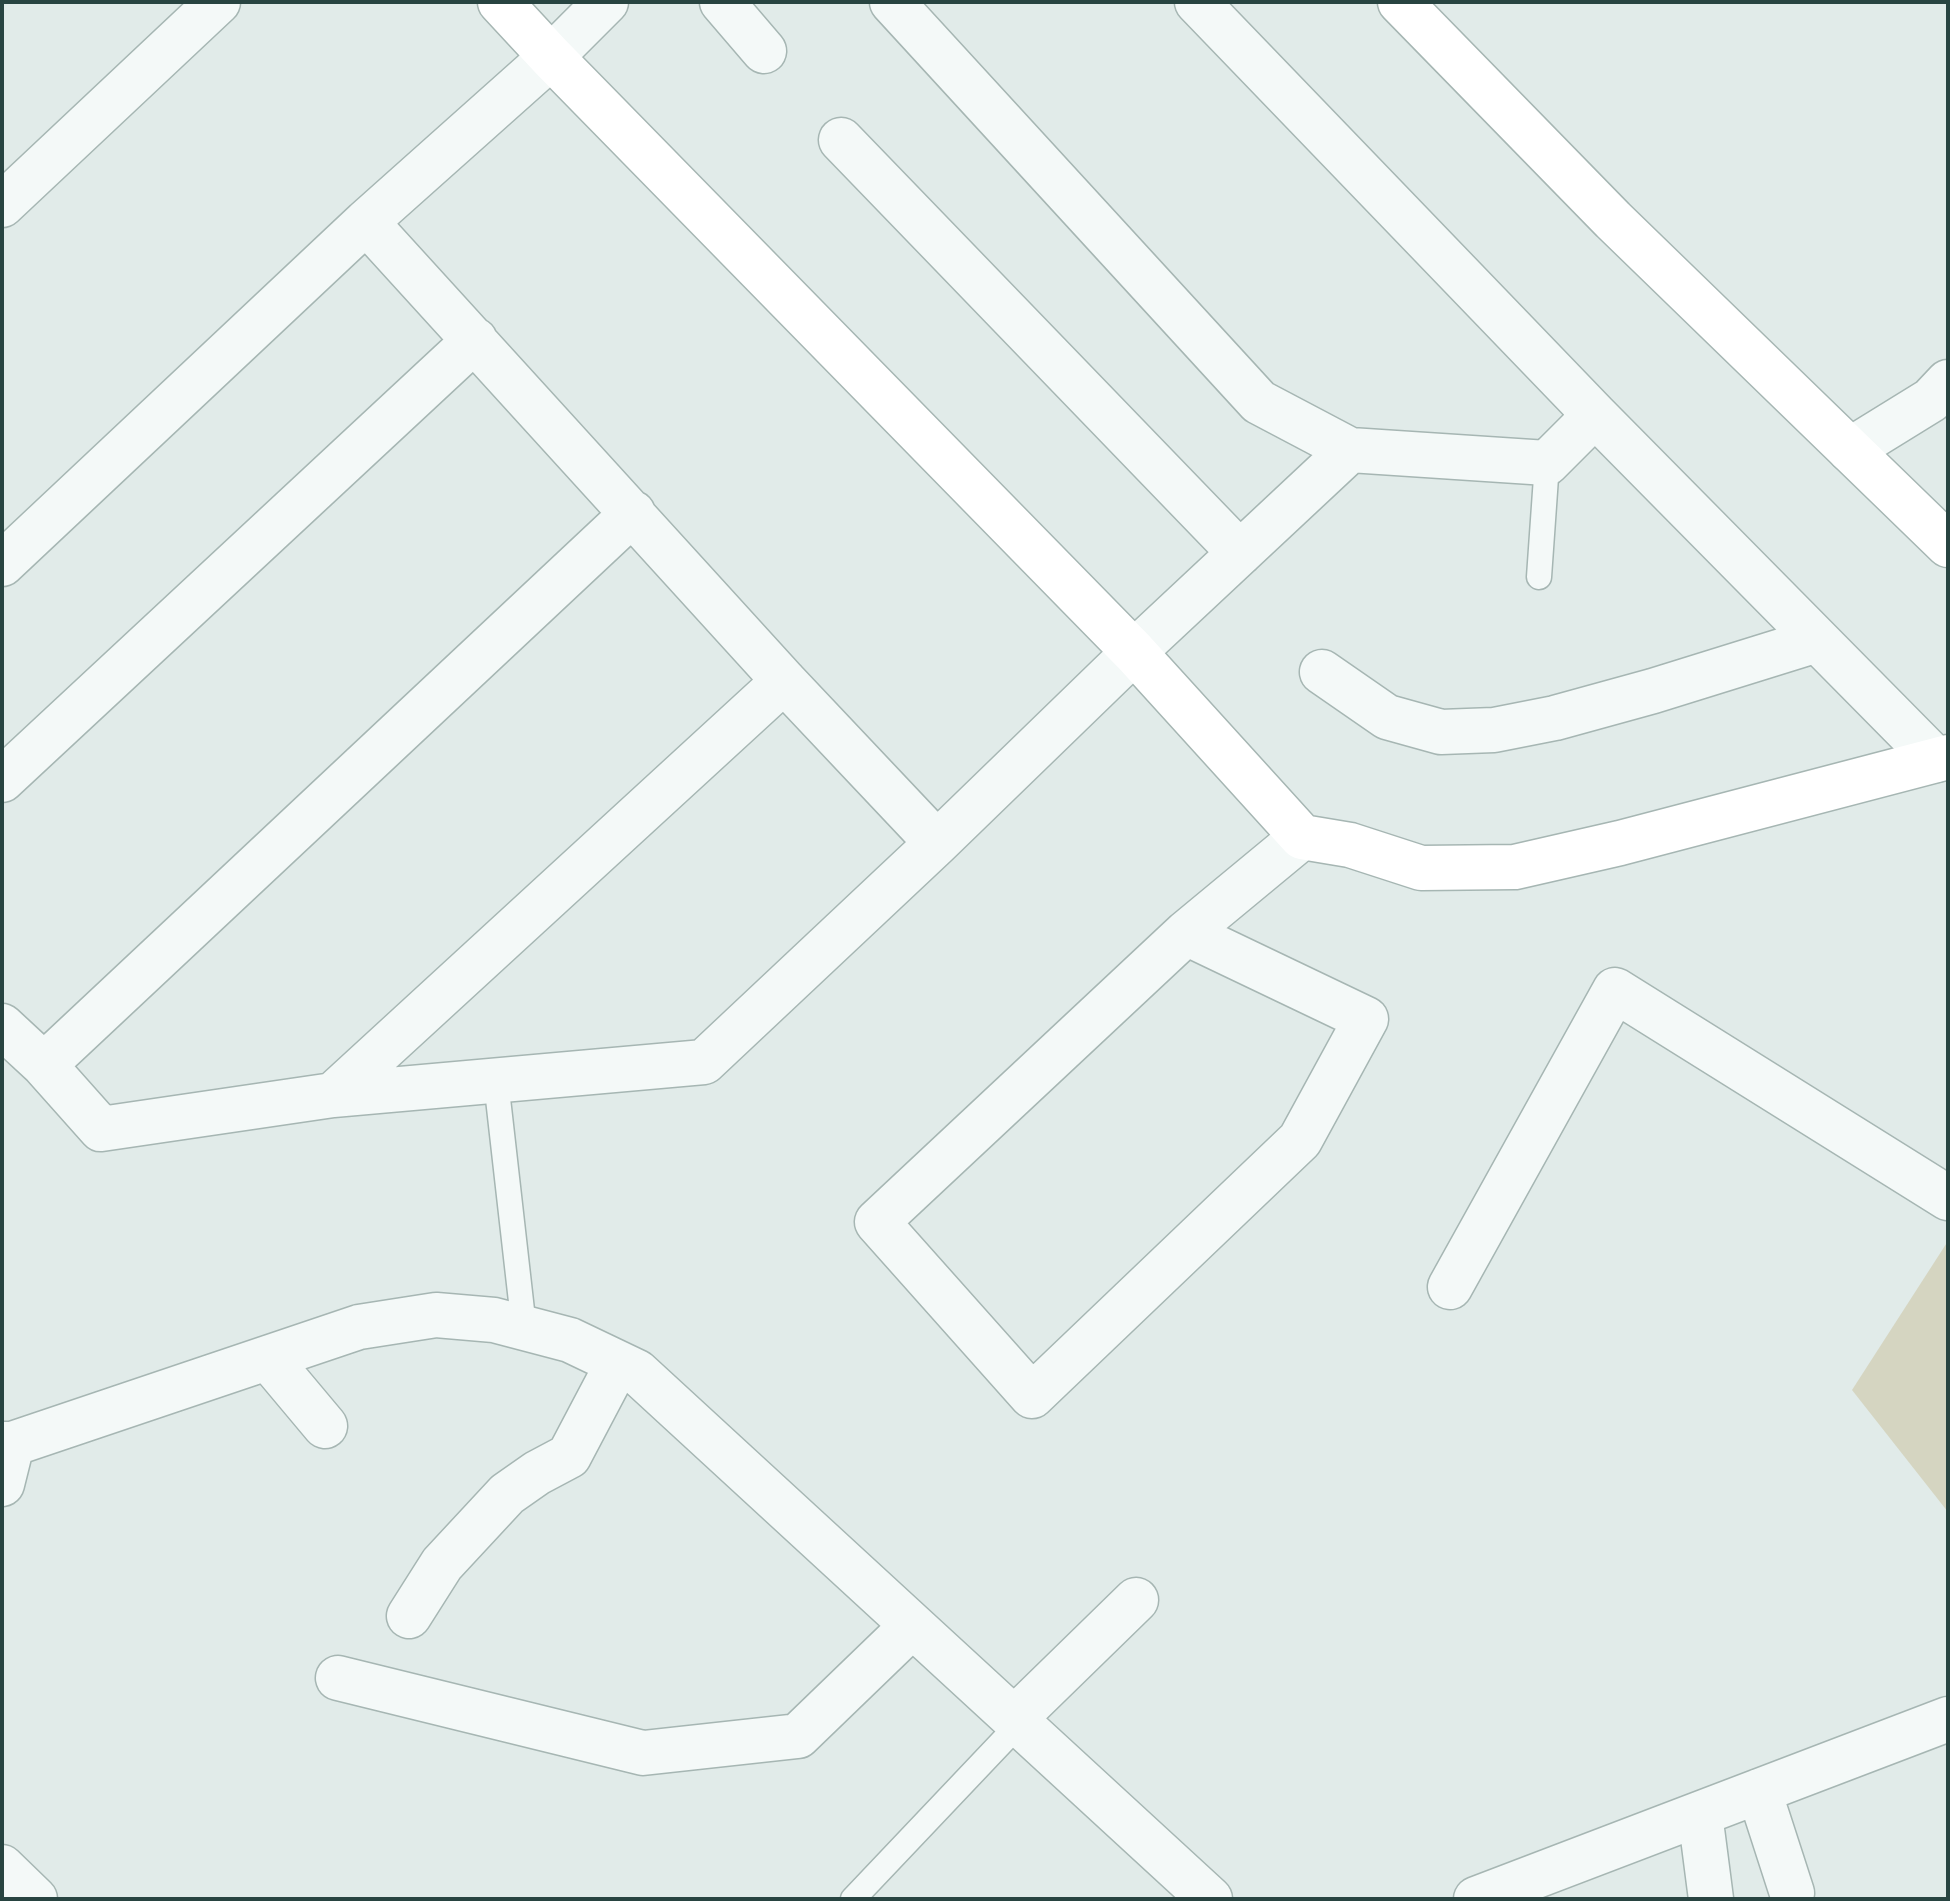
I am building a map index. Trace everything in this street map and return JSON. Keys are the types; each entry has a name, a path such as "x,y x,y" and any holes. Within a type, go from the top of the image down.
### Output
{"street":[{"path":"2,205 218,2"},
{"path":"500,2 1134,652 1302,837 1350,845 1421,868 1515,867 1620,843 1942,758"},
{"path":"2,564 366,222 551,57 606,2"},
{"path":"722,2 764,51"},
{"path":"1197,2 1595,415 1817,640 1942,758"},
{"path":"1400,2 1613,220 1948,545"},
{"path":"914,9 1259,402 1350,450 1547,463 1595,415"},
{"path":"841,140 1240,553"},
{"path":"366,222 784,681 937,843"},
{"path":"2,780 475,340"},
{"path":"1850,450 1931,400 1948,382"},
{"path":"2,1026 44,1065 101,1129 333,1095 704,1062 1350,450"},
{"path":"44,1065 633,513"},
{"path":"1322,672 1387,717 1441,732 1494,730 1555,718 1639,695 1817,640"},
{"path":"333,1095 784,681"},
{"path":"1186,933 1366,1019 1300,1140 1032,1396 877,1222 1186,933 1302,837"},
{"path":"1450,1287 1615,990 1948,1198"},
{"path":"5,1458 268,1358 359,1327 436,1315 494,1320 570,1340 637,1372 1210,1899"},
{"path":"268,1358 325,1426"},
{"path":"409,1616 442,1564 507,1494 569,1456 618,1363"},
{"path":"1016,1722 1136,1600"},
{"path":"338,1678 643,1753 798,1736 912,1626"},
{"path":"1476,1899 1948,1719"},
{"path":"1759,1791 1792,1893"},
{"path":"1700,1814 1711,1899"},
{"path":"2,1867 35,1899"}],"lane":[{"path":"1539,577 1547,463"},
{"path":"496,1081 524,1328"},
{"path":"853,1899 1016,1722"}],"green space":[{"path":"1948,1241 1948,1512 1852,1390"}]}
